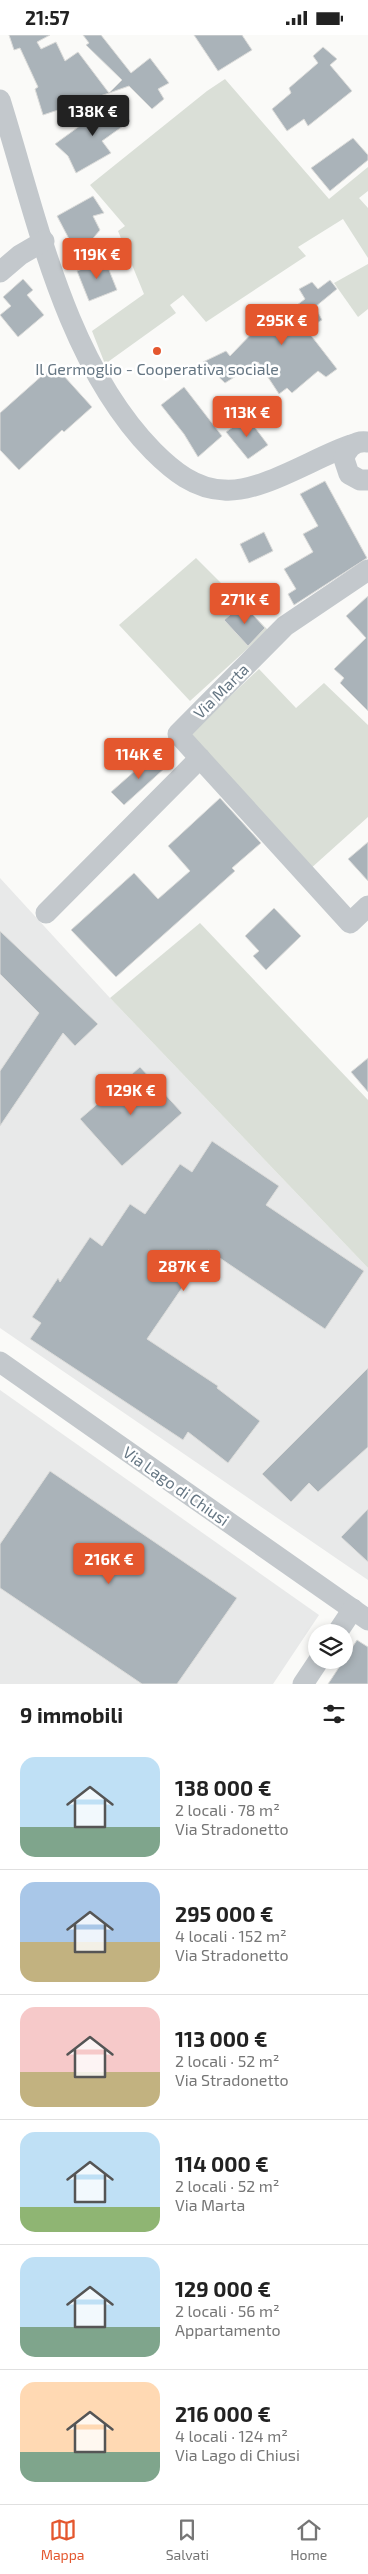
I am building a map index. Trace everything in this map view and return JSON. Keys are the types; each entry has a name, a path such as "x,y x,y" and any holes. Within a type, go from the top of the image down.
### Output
{"street":[{"path":"0,100 6,143 44,241 72,323 89,363 112,403 159,457 177,473 208,489 240,490 292,471 325,454 363,442"},
{"path":"0,272 20,255 44,241"},
{"path":"360,480 344,459 363,442"},
{"path":"292,471 320,470 360,480"},
{"name":"Via Marta","path":"200,758 178,734 285,626 368,570"},
{"path":"46,913 200,758 350,923 368,906"},
{"name":"Via Lago di Chiusi","path":"0,1362 360,1615"},
{"path":"349,1624 360,1615"},
{"path":"303,1684 313,1669"}],"shaded area":[{"path":"225,79 329,199 368,167 368,191 359,198 368,208 368,258 343,219 298,247 306,256 206,322 183,295 170,305 176,313 105,364 92,331 144,294 118,231 125,226 90,185 207,91"},
{"path":"368,264 368,309 358,317 334,283"},
{"path":"196,558 268,630 190,701 119,625"},
{"path":"259,669 296,708 324,683 368,725 368,817 309,870 188,736"},
{"path":"0,878 110,998 368,1268 368,1580 0,1328"},
{"path":"200,923 368,1100 368,1268 110,998"},
{"path":"0,1390 319,1615 313,1624 308,1624 308,1632 273,1684 0,1684"}],"building":[{"path":"9,35 50,35 37,42 41,49 56,42 65,61 78,52 109,93 43,115 35,89 38,87 20,48 14,50"},
{"path":"83,35 101,35 131,73 150,58 169,83 158,89 164,99 152,109 129,86 109,93 122,80 86,45 89,43"},
{"path":"194,35 242,35 252,50 218,71"},
{"path":"323,47 337,59 330,65 352,91 308,126 304,119 287,131 272,109 291,93 289,88 318,63 313,56"},
{"path":"114,101 130,121 102,141 111,153 76,173 68,156 55,144"},
{"path":"353,138 368,155 368,160 330,191 311,168"},
{"path":"93,196 104,213 93,216 100,230 78,256 57,216"},
{"path":"105,260 117,290 89,301 77,271"},
{"path":"23,279 33,290 27,295 44,315 18,337 0,315 11,306 3,297"},
{"path":"330,280 337,289 315,307 322,320 306,329 337,369 326,377 318,371 292,393 287,388 279,394 258,362 225,383 203,362 226,351 230,356 258,327 274,318 276,321 305,299 299,289 312,282 318,289"},
{"path":"54,365 92,407 64,432 62,430 19,470 0,450 0,413"},
{"path":"184,387 222,436 198,457 184,434 161,405"},
{"path":"247,417 268,445 248,459 226,432"},
{"path":"325,481 367,558 294,605 288,594 296,589 284,569 313,552 303,534 318,526 300,494"},
{"path":"264,532 273,551 249,563 240,544"},
{"path":"368,596 368,711 340,683 344,678 334,669 366,638 346,616"},
{"path":"243,604 265,628 248,646 224,620"},
{"path":"154,754 166,767 124,805 111,792"},
{"path":"220,798 261,843 232,868 235,871 116,977 71,930 134,873 158,899 190,871 168,846"},
{"path":"368,842 368,881 348,859"},
{"path":"274,908 301,936 266,970 253,956 259,951 245,936"},
{"path":"0,931 98,1024 75,1046 63,1033 0,1126 0,1071 39,1013 0,974"},
{"path":"368,1058 368,1092 351,1072"},
{"path":"140,1067 182,1113 122,1166 80,1119"},
{"path":"212,1141 279,1186 266,1205 364,1271 325,1329 208,1250 147,1339 218,1386 217,1388 260,1421 228,1463 188,1432 183,1440 30,1339 41,1323 32,1317 58,1278 60,1282 90,1237 102,1246 130,1204 145,1214 180,1164 192,1172"},
{"path":"368,1368 368,1447 318,1492 309,1483 291,1502 262,1474"},
{"path":"50,1471 237,1598 177,1684 142,1684 0,1588 0,1544"},
{"path":"368,1509 368,1562 341,1537"},
{"path":"357,1640 368,1647 368,1684 328,1684 338,1669 353,1669 353,1646"}],"place":[{"name":"Il Germoglio - Cooperativa sociale","path":"157,351"}]}
